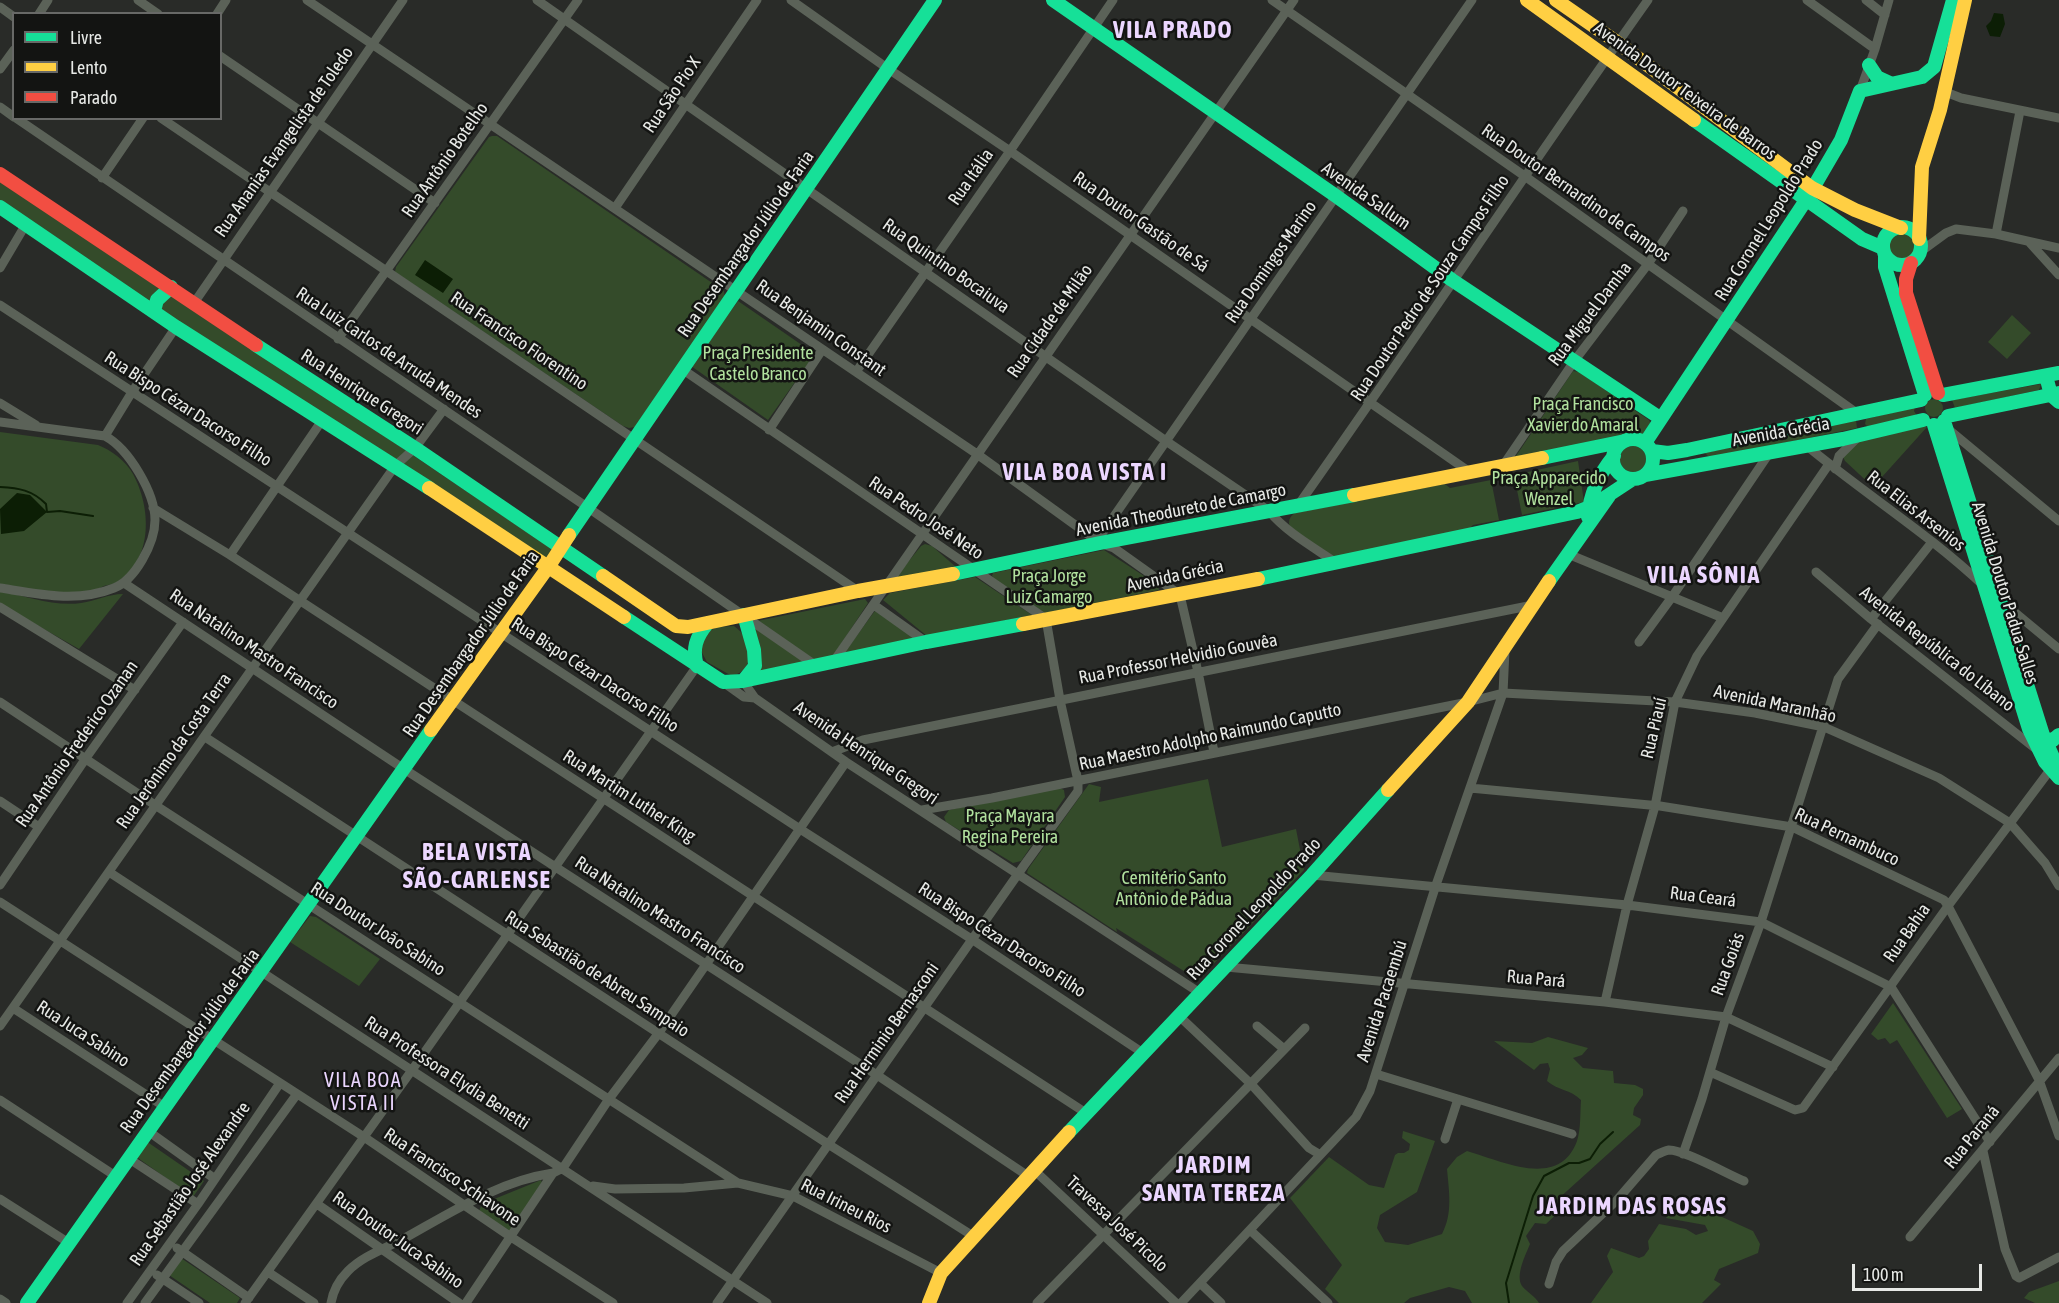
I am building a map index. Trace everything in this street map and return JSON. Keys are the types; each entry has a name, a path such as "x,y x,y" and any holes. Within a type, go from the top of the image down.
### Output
{"main road":[{"name":"Rua Desembargador Júlio de Faria","path":"27,1303 500,632 549,566 586,507 935,0"},
{"name":"Avenida Sallum","path":"1053,0 1336,196 1452,280 1660,418"},
{"name":"Avenida Doutor Teixeira de Barros","path":"1527,0 1809,194 1901,228"},
{"name":"Avenida Doutor Teixeira de Barros","path":"1556,0 1618,43 1809,194 1862,239 1884,251"},
{"path":"1860,90 1922,77 1934,67 1953,0"},
{"path":"1932,396 1906,293 1906,279 1917,251 1922,167 1932,136 1965,0"},
{"path":"1869,65 1872,74 1890,83"},
{"name":"Rua Coronel Leopoldo Prado","path":"1648,447 1660,418 1809,194 1841,140 1860,90"},
{"name":"Rua Henrique Gregori","path":"0,174 216,319 415,448 676,626 707,624"},
{"path":"0,207 176,327 323,419 549,566 697,666 723,682 743,681 755,666 754,650 744,615 707,624 697,636 693,646 697,666"},
{"path":"1917,251 1913,231 1901,228 1888,233 1884,240 1885,267 1932,396 1949,406 1939,422 1918,413 1932,396"},
{"path":"1884,251 1896,264 1917,251"},
{"path":"154,311 158,298 171,287"},
{"path":"206,345 213,335 216,319"},
{"path":"2052,374 2056,397"},
{"name":"Avenida Grécia","path":"1648,447 1668,453 1858,415 1932,396 2052,374"},
{"name":"Avenida Grécia","path":"1639,477 1939,422 2056,397"},
{"path":"1858,415 1863,435"},
{"path":"1839,418 1843,439"},
{"name":"Avenida Doutor Padua Salles","path":"1939,422 1983,584 2030,729 2052,742"},
{"name":"Avenida Doutor Padua Salles","path":"1939,422 2052,742 2057,768"},
{"path":"1590,525 1588,509 1596,480 1620,445 1625,441 1638,440 1648,447 1652,467 1639,477 1626,478 1617,471 1614,456"},
{"name":"Avenida Theodureto de Camargo","path":"744,615 1625,441"},
{"path":"1701,447 1706,458 1704,464"},
{"name":"Rua Coronel Leopoldo Prado","path":"929,1303 941,1274 973,1236 1178,1015 1312,875 1468,702 1609,496 1620,486 1639,477"},
{"name":"Avenida Grécia","path":"743,681 926,642 1180,595 1588,509 1609,496"}],"street":[{"path":"138,0 155,12"},
{"name":"Rua Benjamin Constant","path":"308,0 737,290 977,454 1100,543 1114,548 1180,595"},
{"name":"Rua Ananias Evangelista de Toledo","path":"194,303 403,0"},
{"name":"Rua Quintino Bocaiuva","path":"537,0 1269,511 1275,519 1335,562"},
{"name":"Rua Antônio Botelho","path":"338,339 578,0"},
{"name":"Rua São Pio X","path":"615,208 757,0"},
{"name":"Rua Doutor Gastão de Sá","path":"791,0 1471,473"},
{"name":"Rua Itália","path":"856,372 1011,151 1113,0"},
{"name":"Rua Doutor Bernardino de Campos","path":"1272,0 1526,177 1858,415"},
{"name":"Rua Cidade de Milão","path":"834,661 1293,0"},
{"name":"Rua Domingos Marino","path":"1100,543 1101,535 1472,0"},
{"name":"Rua Doutor Pedro de Souza Campos Filho","path":"1299,504 1648,0"},
{"path":"1807,0 1875,49"},
{"path":"1866,0 1885,15"},
{"name":"Rua Coronel Leopoldo Prado","path":"1860,90 1889,0"},
{"path":"0,69 12,53"},
{"path":"222,57 435,202"},
{"path":"1943,91 1961,98 2059,118"},
{"path":"1996,234 2020,111"},
{"name":"Rua Luiz Carlos de Arruda Mendes","path":"18,120 444,409 815,665"},
{"path":"102,178 142,120"},
{"name":"Rua Francisco Fiorentino","path":"165,120 858,591"},
{"name":"Rua Miguel Damha","path":"1502,467 1575,360 1648,264 1683,211"},
{"path":"0,268 26,224"},
{"path":"1917,251 1956,229 1996,234 2059,248"},
{"path":"2030,243 2059,275"},
{"name":"Rua Bispo Cézar Dacorso Filho","path":"0,305 800,829 973,939 1143,1053"},
{"path":"105,436 176,327"},
{"path":"769,430 822,350"},
{"name":"Rua Pedro José Neto","path":"682,369 1046,619"},
{"path":"0,403 38,427"},
{"name":"Rua Jerônimo da Costa Terra","path":"0,1026 395,466 415,448 444,409"},
{"path":"230,555 323,419"},
{"path":"0,422 105,436 113,441 128,455 138,469 153,508 155,521 144,556 132,576 114,588 82,597 0,588"},
{"path":"1939,422 2059,522"},
{"name":"Rua Piauí","path":"1605,1002 1627,905 1654,806 1675,702 1693,664 1723,618 1839,456 1853,440 1863,435"},
{"name":"Rua Elias Arsenios","path":"1807,446 1932,542 2059,649"},
{"path":"1639,642 1770,452"},
{"name":"Rua Martim Luther King","path":"153,508 230,555 1086,1113"},
{"name":"Rua Goiás","path":"1683,1154 1726,1017 1761,922 1838,679 1874,622 1932,542"},
{"path":"1568,554 1723,618"},
{"name":"Avenida República do Líbano","path":"1816,572 1874,622 2052,742"},
{"name":"Rua Natalino Mastro Francisco","path":"124,583 404,769 1031,1173"},
{"path":"1180,595 1214,753"},
{"path":"874,605 926,642"},
{"name":"Rua Professor Helvidio Gouvêa","path":"832,752 863,740 1533,605"},
{"path":"0,607 135,690"},
{"path":"1046,619 1060,700 1078,781"},
{"name":"Rua Antônio Frederico Ozanan","path":"0,885 86,758 183,622"},
{"name":"Avenida Pacaembú","path":"1181,1303 1356,1117 1370,1091 1436,885 1503,693 1505,650"},
{"path":"170,1243 247,1301 697,666"},
{"path":"743,681 755,698"},
{"path":"723,682 744,697 755,698"},
{"name":"Avenida Maranhão","path":"1503,693 1675,702 1755,713 1824,727 1939,778 2010,823 2045,863 2059,886"},
{"name":"Rua Maestro Adolpho Raimundo Caputto","path":"922,810 1078,781 1503,693"},
{"name":"Avenida Henrique Gregori","path":"755,698 846,762 1200,993"},
{"name":"Rua Doutor João Sabino","path":"0,702 738,1183"},
{"name":"Rua Sebastião de Abreu Sampaio","path":"205,737 658,1034 973,1236"},
{"path":"331,1303 340,1281 357,1263 508,1185 534,1176 553,1173 563,1168 846,762"},
{"name":"Rua Bahia","path":"1710,1072 1795,1110 1803,1108 2010,823 2057,768"},
{"name":"Rua Herminio Bernasconi","path":"717,1303 1078,791 1078,781"},
{"name":"Rua Pernambuco","path":"1470,788 1654,806 1792,826 1944,900 2039,1080 2059,1136"},
{"path":"0,801 39,827"},
{"name":"Rua Professora Elydia Benetti","path":"109,872 767,1303"},
{"name":"Rua Ceará","path":"1312,875 1436,885 1761,922 1891,987"},
{"name":"Rua Francisco Schiavone","path":"0,902 364,1137 511,1237 614,1303"},
{"name":"Rua Pará","path":"1226,967 1605,1002 1726,1017 1833,1067"},
{"path":"1891,987 1990,1142"},
{"name":"Rua Juca Sabino","path":"13,1008 165,1107"},
{"path":"1178,1015 1251,1084 1309,1148 1319,1154"},
{"path":"1257,1026 1284,1049"},
{"path":"1037,1303 1305,1028"},
{"name":"Rua Paraná","path":"1910,1237 2059,1058"},
{"path":"1376,1074 1572,1134"},
{"name":"Rua Sebastião José Alexandre","path":"127,1303 280,1083"},
{"name":"Rua Sebastião José Alexandre","path":"145,1303 297,1094"},
{"path":"1445,1139 1458,1099"},
{"path":"0,1100 117,1177"},
{"path":"148,1131 215,1179"},
{"path":"1549,1284 1556,1262 1563,1251 1617,1200 1656,1155 1663,1151 1671,1150 1683,1154 1744,1182"},
{"path":"1983,1151 2005,1249 2016,1276 2019,1278 2059,1257"},
{"path":"128,1158 198,1204"},
{"path":"466,1303 553,1173"},
{"name":"Travessa José Picolo","path":"1031,1173 1104,1234 1176,1303"},
{"name":"Rua Irineu Rios","path":"588,1185 615,1189 684,1188 738,1183 793,1196 941,1274"},
{"path":"0,1199 69,1244"},
{"name":"Rua Doutor Juca Sabino","path":"317,1204 459,1303"},
{"path":"1250,1230 1328,1303"},
{"path":"150,1270 199,1303"},
{"path":"268,1272 314,1303"},
{"path":"1200,1283 1221,1303"},
{"path":"0,1299 6,1303"}],"green space":[{"path":"497,136 724,291 725,298 635,427 623,426 395,272 396,267 489,137"},
{"path":"0,180 552,549 541,567 0,205"},
{"path":"1903,233 1913,237 1917,247 1913,257 1903,261 1893,257 1889,247 1893,237"},
{"name":"Praça Presidente Castelo Branco","path":"738,301 815,354 768,420 691,366"},
{"path":"2012,315 2031,333 2007,359 1988,342"},
{"name":"Praça Francisco Xavier do Amaral","path":"1573,371 1579,372 1649,420 1651,424 1643,434 1517,461 1515,457"},
{"path":"2041,384 2039,390 1955,408 1952,400"},
{"path":"1930,399 1938,399 1943,404 1941,415 1930,417 1925,412 1925,404"},
{"path":"1915,407 1914,411 1917,416 1868,427 1865,424 1866,419"},
{"path":"1856,420 1857,428 1710,458 1705,453"},
{"path":"1922,426 1927,427 1873,487 1843,457 1855,442"},
{"path":"0,432 98,445 122,460 133,474 143,502 146,532 138,560 116,583 91,592 73,595 0,586"},
{"path":"1633,446 1642,450 1646,459 1642,468 1633,472 1624,468 1620,459 1624,450"},
{"name":"Praça Apparecido Wenzel","path":"1578,461 1584,502 1522,515 1514,475"},
{"path":"1491,480 1499,520 1473,525 1468,530 1334,558 1289,526 1290,518 1295,513 1445,484 1450,488"},
{"name":"Praça Jorge Luiz Camargo","path":"925,544 932,546 956,567 891,583 921,546"},
{"name":"Praça Jorge Luiz Camargo","path":"1104,550 1158,585 1159,590 1045,613 992,576 993,573"},
{"name":"Praça Jorge Luiz Camargo","path":"975,577 1032,615 927,636 883,600 890,593"},
{"path":"0,591 61,604 86,602 123,594 79,649 0,604"},
{"path":"865,599 868,603 833,656 815,662 757,621"},
{"path":"874,612 916,638 842,656"},
{"path":"752,622 808,662 756,676"},
{"path":"734,626 745,638 750,653 746,667 732,676 707,662 700,649 708,631 718,627"},
{"name":"Cemitério Santo Antônio de Pádua","path":"1208,779 1222,847 1296,829 1304,870 1198,980 1116,928 1117,932 1027,873 1089,784 1101,787 1099,802"},
{"name":"Praça Mayara Regina Pereira","path":"1058,787 1064,790 1065,797 1021,861 1013,863 946,822 944,817 949,810"},
{"path":"310,916 316,917 380,959 359,986 290,942"},
{"path":"1893,1003 1962,1109 1947,1118 1897,1040 1890,1044 1885,1038 1878,1040 1871,1034"},
{"path":"1548,1037 1588,1048 1582,1055 1573,1058 1583,1068 1613,1071 1614,1083 1635,1085 1643,1089 1643,1095 1634,1108 1633,1115 1641,1119 1640,1125 1557,1200 1564,1207 1546,1224 1535,1223 1526,1236 1530,1244 1522,1265 1520,1281 1539,1303 1472,1303 1465,1291 1449,1287 1410,1298 1404,1303 1339,1303 1325,1289 1342,1265 1290,1198 1329,1157 1369,1185 1384,1188 1395,1155 1409,1150 1410,1144 1402,1138 1403,1131 1435,1141 1417,1192 1380,1215 1377,1228 1385,1242 1408,1245 1442,1234 1449,1210 1447,1169 1457,1157 1467,1151 1528,1168 1557,1165 1569,1156 1577,1141 1581,1100 1547,1081 1550,1069 1548,1063 1540,1064 1534,1070 1494,1041 1532,1043"},
{"path":"146,1141 204,1181 193,1197 135,1156"},
{"path":"541,1180 543,1185 511,1232 478,1213 482,1204"},
{"path":"1680,1198 1753,1231 1760,1244 1758,1253 1719,1269 1714,1280 1721,1284 1702,1303 1591,1303 1613,1272 1607,1256 1611,1248 1639,1258 1644,1256 1649,1249 1648,1241 1659,1224 1686,1229 1696,1235 1708,1231 1705,1225 1666,1218"},
{"path":"181,1258 240,1298 237,1303 210,1303 169,1275"},
{"path":"2059,1281 2059,1303 2035,1303 2024,1298 2029,1292"}],"shaded area":[{"path":"1994,13 2003,14 2005,24 2000,37 1990,36 1986,26"},
{"path":"425,260 453,279 443,293 415,275"},
{"path":"17,493 30,495 47,512 24,531 1,534 0,509"}],"waterway":[{"path":"0,487 30,493 46,504 47,512 60,511 93,516"},
{"path":"1509,1303 1506,1283 1533,1196 1544,1176 1569,1163 1579,1163 1590,1159 1600,1144 1613,1132"}],"traffic: fast":[{"path":"569,535 935,0"},
{"path":"1053,0 1336,196 1452,280 1660,418"},
{"path":"1645,443 1806,200 1841,140 1860,91 1922,77 1934,67 1953,0"},
{"path":"1869,65 1877,77 1890,83"},
{"path":"1694,120 1862,239 1883,248"},
{"path":"0,207 176,327 429,488"},
{"path":"1902,227 1915,233 1921,246 1915,259 1902,265 1889,259 1883,246 1889,233 1902,227"},
{"path":"1885,255 1885,267 1925,395"},
{"path":"154,311 157,300 171,287"},
{"path":"256,345 415,448 603,576"},
{"path":"1943,395 2059,373"},
{"path":"2046,376 2051,395 2059,402"},
{"path":"1948,416 2059,393"},
{"path":"1652,451 1668,453 1687,450 1921,400"},
{"path":"1645,475 1843,439 1923,420"},
{"path":"1944,421 2043,735 2056,764"},
{"path":"1934,425 2029,729 2045,762 2059,778"},
{"path":"1633,439 1647,445 1653,459 1647,473 1633,479 1619,473 1613,459 1619,445 1633,439"},
{"path":"1542,458 1625,441"},
{"path":"1588,517 1596,484 1614,456"},
{"path":"1258,579 1577,512 1592,506 1633,479"},
{"path":"953,574 1100,543 1354,495"},
{"path":"1549,581 1609,496"},
{"path":"743,681 755,666 754,650 744,615"},
{"path":"624,617 723,682 743,681 1023,624"},
{"path":"697,666 696,644 707,624"},
{"path":"27,1303 431,730"},
{"path":"2045,739 2053,740 2059,735"},
{"path":"1069,1132 1312,875 1388,790"}],"traffic: slow":[{"path":"1527,0 1694,120"},
{"path":"1556,0 1618,43 1812,188 1855,210 1901,228"},
{"path":"1919,239 1922,167 1940,110 1965,0"},
{"path":"1354,495 1542,458"},
{"path":"429,488 624,617"},
{"path":"431,730 569,535"},
{"path":"603,576 676,626 688,627 858,591 953,574"},
{"path":"1023,624 1258,579"},
{"path":"1388,790 1468,702 1549,581"},
{"path":"929,1303 941,1273 1069,1132"}],"traffic: jam":[{"path":"0,174 256,345"},
{"path":"1911,263 1906,279 1906,293 1938,393"}],"district":[{"name":"VILA PRADO","path":"1173,30"},
{"name":"VILA BOA VISTA I","path":"1085,472"},
{"name":"VILA SÔNIA","path":"1704,575"},
{"name":"BELA VISTA SÃO-CARLENSE","path":"477,866"},
{"name":"VILA BOA VISTA II","path":"363,1092"},
{"name":"JARDIM SANTA TEREZA","path":"1214,1179"},
{"name":"JARDIM DAS ROSAS","path":"1632,1206"}]}
